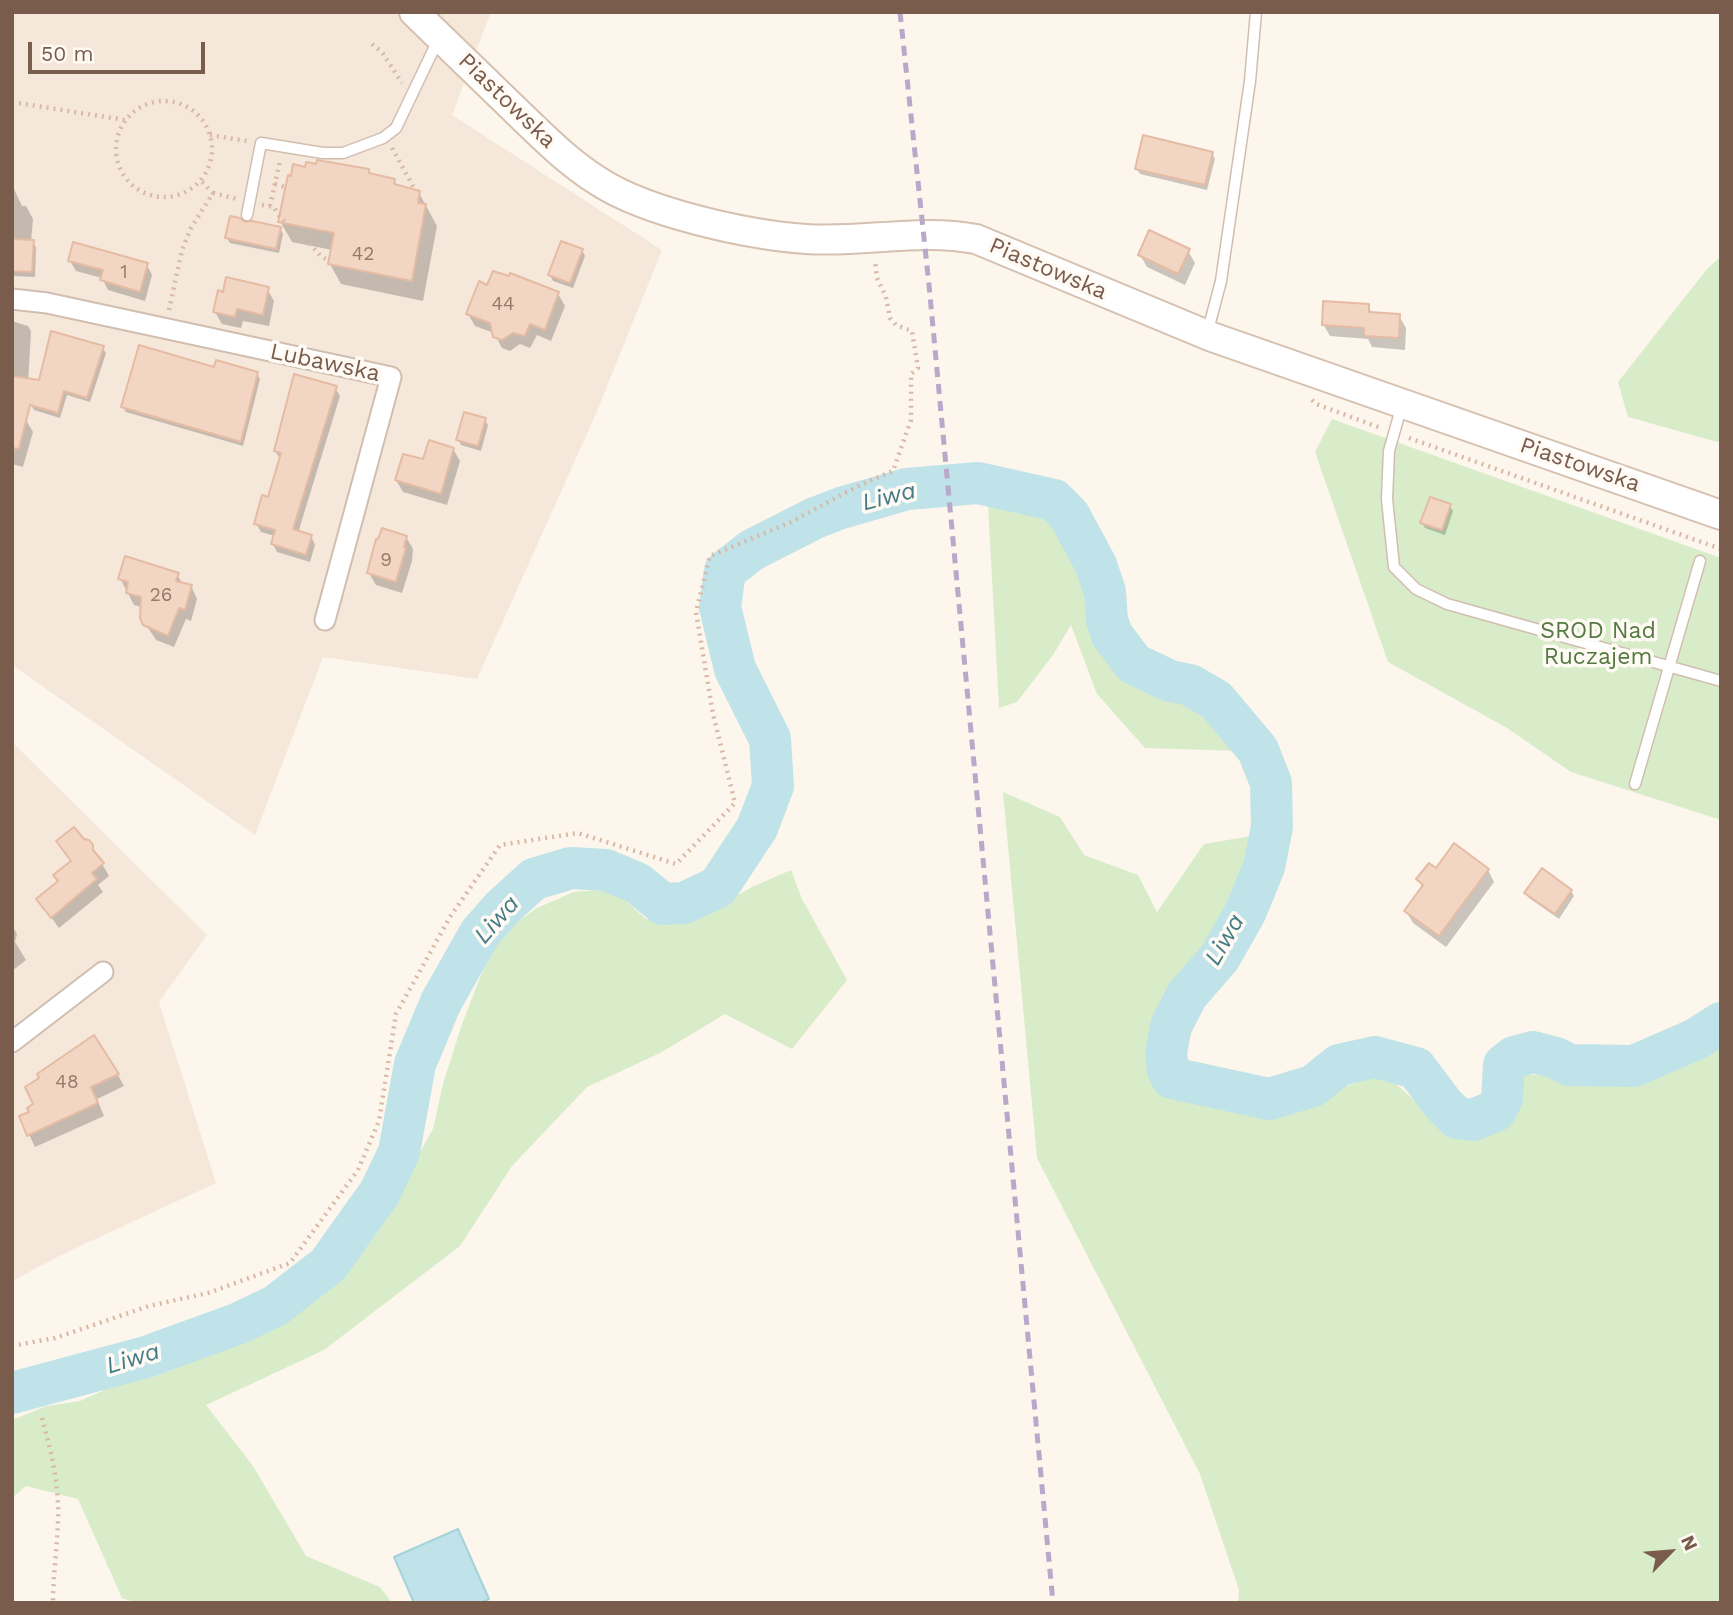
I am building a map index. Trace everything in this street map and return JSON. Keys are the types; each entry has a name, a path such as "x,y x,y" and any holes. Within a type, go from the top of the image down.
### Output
{"street":[{"name":"Piastowska","path":"414,12 555,148 599,182 681,216 778,237 828,241 937,234 975,239 1206,334 1721,514"},
{"name":"Lubawska","path":"12,299 47,303 391,377 326,620"},
{"path":"12,1042 103,972"}],"lane":[{"path":"1206,334 1221,281 1250,81 1256,12"},
{"path":"247,215 261,143 323,153 343,153 386,136 396,128 439,37"},
{"path":"1403,403 1391,441 1387,499 1394,567 1416,589 1447,604 1721,681"},
{"path":"1635,784 1700,561"}],"path":[{"path":"372,44 382,52 410,99"},
{"path":"167,101 177,103 194,112 210,135 212,155 209,164 200,180 185,192 167,197 148,195 132,186 121,172 116,154 117,136 125,120 139,107 167,101"},
{"path":"12,102 125,120"},
{"path":"210,135 261,143"},
{"path":"386,136 415,190"},
{"path":"270,206 283,146"},
{"path":"200,180 214,193 274,207 278,216 311,246 320,258 328,260"},
{"path":"165,328 182,250 191,228 214,193"},
{"path":"12,1346 55,1338 149,1306 208,1293 290,1263 358,1170 379,1121 396,1014 450,917 500,845 578,833 676,864 735,803 713,714 696,612 710,556 791,522 862,484 893,471 911,420 911,374 918,368 912,331 896,326 890,318 886,297 877,278 871,239"},
{"path":"42,1418 53,1457 58,1506 53,1603"}],"shaded area":[{"path":"12,12 491,12 452,115 662,250 595,416 477,679 323,657 255,835 12,665"},
{"path":"12,742 207,935 159,1002 216,1183 63,1254 12,1281"}],"green space":[{"path":"1721,256 1721,443 1628,417 1618,382 1707,269"},
{"name":"SROD Nad Ruczajem","path":"1332,419 1721,558 1721,820 1571,772 1507,728 1388,662 1315,452"},
{"path":"988,503 1044,515 1090,583 1102,643 1142,691 1210,714 1239,751 1145,748 1097,694 1071,625 1053,655 1017,702 999,708"},
{"path":"1003,792 1060,817 1084,855 1138,875 1157,912 1204,844 1257,835 1216,937 1163,998 1153,1069 1170,1095 1271,1109 1385,1074 1453,1135 1508,1122 1516,1074 1640,1085 1721,1039 1721,1603 1238,1603 1239,1590 1200,1474 1037,1158"},
{"path":"791,870 802,899 847,980 792,1049 725,1014 662,1052 587,1087 512,1166 460,1246 324,1350 206,1405 253,1466 306,1556 380,1587 392,1603 137,1603 122,1598 78,1499 26,1486 12,1498 12,1420 47,1406 80,1401 120,1383 170,1371 266,1326 319,1286 363,1244 433,1129 443,1084 462,1024 481,975 502,933 537,908 574,892 612,889 646,919 695,919 752,887"}],"water":[{"path":"458,1529 489,1599 480,1603 414,1603 394,1557"}],"building":[{"path":"1143,135 1213,152 1205,185 1135,169"},
{"path":"317,160 369,169 369,173 395,179 394,184 420,191 418,203 426,204 412,281 328,264 334,233 278,222 293,164 305,167 306,162 316,164"},
{"path":"230,216 245,222 281,227 276,249 225,238"},
{"path":"1149,230 1190,249 1178,274 1138,255"},
{"path":"12,239 34,240 32,272 12,271"},
{"path":"561,241 583,249 570,283 548,275"},
{"path":"73,242 148,263 140,292 100,280 103,270 68,261"},
{"path":"493,271 509,276 510,273 559,292 545,330 530,324 525,336 513,333 502,340 493,337 490,323 466,314 479,281 487,285"},
{"path":"226,277 269,287 263,315 237,309 235,317 213,312 218,290 223,292"},
{"path":"1323,301 1369,304 1369,312 1400,314 1399,338 1364,336 1364,328 1322,325"},
{"path":"51,331 104,346 87,398 64,391 58,413 30,405 19,449 12,448 12,376 39,380"},
{"path":"139,345 214,367 216,360 258,372 241,442 121,407"},
{"path":"294,374 337,386 293,529 312,535 306,555 271,544 275,530 254,524 262,495 268,497 281,453 274,451"},
{"path":"464,412 486,418 478,446 456,440"},
{"path":"429,440 454,448 441,494 395,480 403,454 423,459"},
{"path":"1430,497 1451,504 1442,530 1420,523"},
{"path":"382,528 407,536 396,582 367,573 376,539"},
{"path":"125,556 179,573 176,581 192,585 185,610 179,608 168,636 143,625 140,618 141,597 126,593 128,582 118,579"},
{"path":"74,827 84,839 89,840 93,850 104,863 92,873 97,879 51,918 36,899 58,881 53,875 71,861 56,841"},
{"path":"1454,843 1489,869 1439,936 1404,911 1423,885 1416,879 1429,863 1436,868"},
{"path":"1542,868 1572,890 1555,914 1524,893"},
{"path":"94,1035 119,1074 91,1087 98,1103 27,1136 19,1116 29,1112 27,1108 33,1104 25,1087 39,1078 37,1074"}],"waterway":[{"name":"Liwa","path":"12,1393 146,1357 237,1324 275,1306 328,1265 380,1192 399,1152 415,1064 441,1002 480,933 502,908 534,879 571,868 606,870 637,883 663,904 684,903 718,887 757,828 773,786 770,739 735,669 720,607 725,571 752,550 815,518 907,489 978,483 1054,500 1069,515 1096,565 1105,592 1107,620 1112,635 1134,664 1170,681 1190,685 1216,700 1258,750 1271,783 1272,827 1264,867 1245,913 1220,957 1187,995 1171,1026 1166,1053 1172,1078 1269,1099 1313,1086 1339,1065 1375,1057 1416,1068 1457,1118 1473,1120 1495,1111 1502,1099 1504,1065 1514,1057 1533,1052 1556,1058 1569,1065 1634,1066 1696,1039 1721,1023"}],"railway":[{"path":"900,12 929,285 1053,1603"}]}
